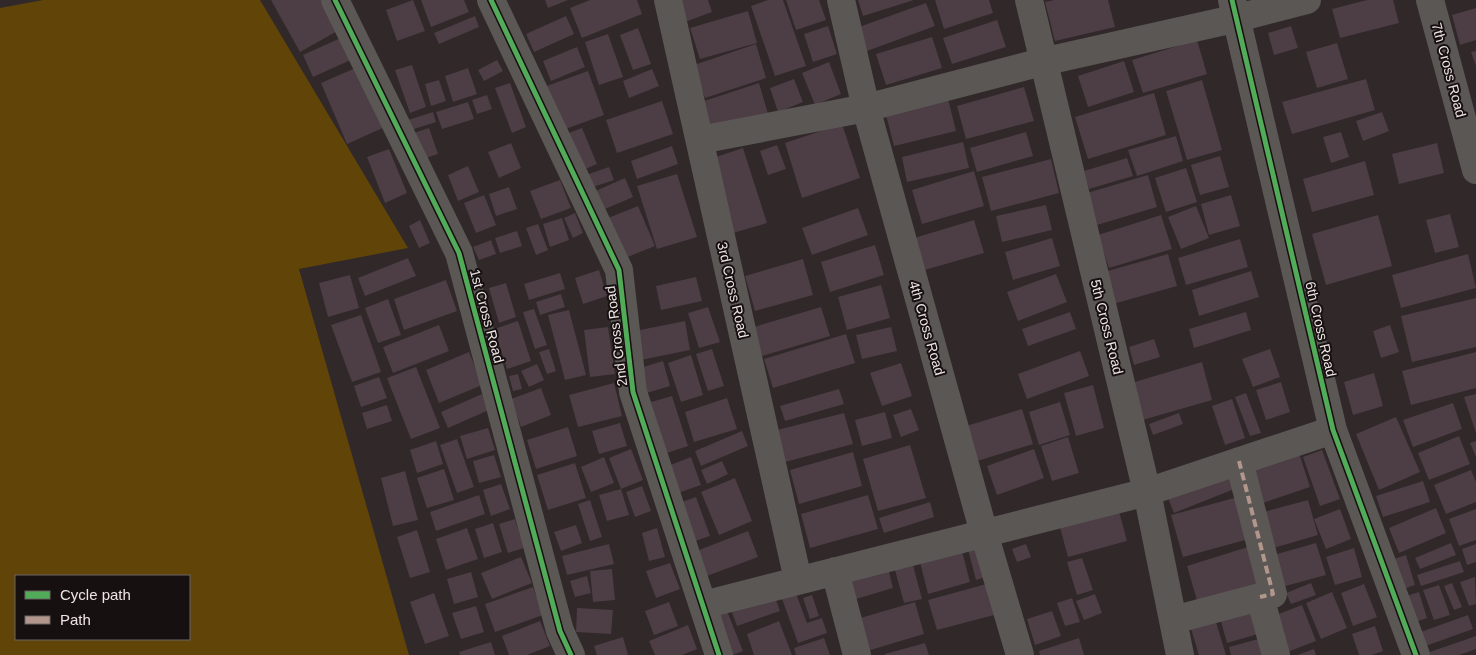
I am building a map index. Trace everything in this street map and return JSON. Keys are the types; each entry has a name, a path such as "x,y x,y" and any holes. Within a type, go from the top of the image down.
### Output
{"street":[{"name":"1st Cross Road","path":"335,0 459,253 560,631 571,655"},
{"name":"2nd Cross Road","path":"491,0 619,270 634,392 719,655"},
{"name":"3rd Cross Road","path":"668,0 798,580"},
{"name":"4th Cross Road","path":"841,0 866,108 984,533 1020,655"},
{"name":"5th Cross Road","path":"1029,0 1042,62 1147,492 1180,655"},
{"path":"700,140 866,108 1235,9 1307,0"},
{"name":"7th Cross Road","path":"1430,0 1476,170"},
{"name":"6th Cross Road","path":"1235,9 1333,430 1416,655"},
{"path":"703,605 1147,492 1333,430"},
{"path":"1173,620 1273,594 1239,461"},
{"path":"835,571 857,655"},
{"path":"1260,597 1276,655"}],"shaded area":[{"path":"43,0 260,0 408,248 299,269 409,655 0,655 0,8"}],"building":[{"path":"271,0 324,0 341,29 300,52"},
{"path":"413,0 425,31 397,41 386,10"},
{"path":"421,0 464,0 469,12 431,27"},
{"path":"545,0 568,0 548,8"},
{"path":"590,0 637,0 642,14 582,38 570,8"},
{"path":"678,0 708,0 712,12 685,22"},
{"path":"768,0 783,0 806,66 775,76 751,6"},
{"path":"786,0 819,0 826,20 796,30"},
{"path":"858,0 914,0 863,16"},
{"path":"935,0 989,0 993,13 944,29"},
{"path":"1054,0 1108,0 1115,27 1055,41 1045,2"},
{"path":"1367,0 1393,0 1399,23 1340,38 1332,9"},
{"path":"926,3 935,26 867,51 859,27"},
{"path":"1476,8 1476,40 1460,45 1452,15"},
{"path":"748,11 757,43 700,59 690,28"},
{"path":"475,16 479,27 439,44 434,33"},
{"path":"566,16 574,34 534,52 526,34"},
{"path":"997,20 1006,47 952,64 943,38"},
{"path":"828,26 837,54 813,62 804,34"},
{"path":"1291,26 1298,48 1274,55 1268,33"},
{"path":"638,28 651,64 633,70 620,35"},
{"path":"608,34 623,77 599,85 585,42"},
{"path":"345,36 355,58 313,77 303,55"},
{"path":"932,37 942,68 886,85 876,54"},
{"path":"1197,40 1207,74 1143,93 1132,60"},
{"path":"1337,43 1348,79 1317,88 1306,52"},
{"path":"756,44 766,78 705,98 694,65"},
{"path":"577,47 585,67 551,81 543,61"},
{"path":"1476,51 1476,66 1471,52"},
{"path":"497,60 503,71 484,81 478,70"},
{"path":"1124,61 1134,92 1088,107 1078,76"},
{"path":"829,62 841,94 815,105 802,73"},
{"path":"412,65 426,107 410,113 395,70"},
{"path":"360,66 387,126 347,144 321,83"},
{"path":"468,68 477,94 453,102 445,76"},
{"path":"652,69 659,86 629,98 623,81"},
{"path":"588,71 604,115 560,131 544,87"},
{"path":"794,79 803,102 778,112 770,88"},
{"path":"1366,79 1375,110 1292,134 1282,102"},
{"path":"439,80 446,101 431,106 425,84"},
{"path":"1202,80 1222,150 1187,160 1166,91"},
{"path":"510,83 526,127 512,133 495,88"},
{"path":"759,83 768,114 708,134 698,103"},
{"path":"1024,87 1034,121 966,139 957,106"},
{"path":"1154,93 1166,135 1088,159 1075,117"},
{"path":"487,95 492,109 477,114 472,100"},
{"path":"948,99 956,131 894,146 886,115"},
{"path":"662,101 673,134 617,153 606,120"},
{"path":"468,102 474,119 442,129 436,112"},
{"path":"433,112 436,122 411,130 408,120"},
{"path":"1382,112 1389,131 1363,141 1356,121"},
{"path":"842,124 860,178 802,198 785,143"},
{"path":"429,128 438,154 420,160 411,134"},
{"path":"582,128 597,164 581,171 566,134"},
{"path":"1026,132 1033,156 977,172 970,148"},
{"path":"1341,132 1349,157 1331,163 1323,137"},
{"path":"1176,136 1183,161 1137,176 1128,150"},
{"path":"963,142 969,168 907,182 902,157"},
{"path":"511,143 521,168 499,178 488,152"},
{"path":"1437,143 1444,173 1399,184 1392,154"},
{"path":"777,145 786,169 768,175 760,151"},
{"path":"672,146 678,164 637,179 631,161"},
{"path":"743,148 767,223 733,233 710,159"},
{"path":"389,149 407,193 385,203 367,157"},
{"path":"1220,156 1229,187 1200,195 1191,165"},
{"path":"1127,158 1133,176 1089,189 1084,171"},
{"path":"1051,159 1059,193 991,211 982,177"},
{"path":"1365,161 1374,195 1312,212 1303,179"},
{"path":"468,166 479,192 458,201 448,175"},
{"path":"609,167 614,180 584,190 580,177"},
{"path":"1186,168 1197,202 1166,212 1155,178"},
{"path":"974,171 984,206 922,224 912,190"},
{"path":"677,174 697,237 657,249 637,186"},
{"path":"1148,175 1157,207 1097,225 1087,193"},
{"path":"625,178 633,197 598,212 591,193"},
{"path":"560,180 571,208 541,219 530,191"},
{"path":"509,187 517,209 496,216 489,194"},
{"path":"484,195 496,225 476,233 464,203"},
{"path":"1231,195 1240,226 1209,235 1201,204"},
{"path":"1046,205 1052,230 1002,242 996,216"},
{"path":"638,206 655,246 625,258 608,218"},
{"path":"1196,206 1209,238 1181,249 1168,217"},
{"path":"858,208 868,235 812,255 802,228"},
{"path":"575,213 583,233 573,238 564,218"},
{"path":"1450,214 1459,247 1435,253 1426,220"},
{"path":"1161,215 1172,249 1109,268 1098,235"},
{"path":"1378,215 1392,266 1326,285 1312,234"},
{"path":"562,218 569,240 550,247 543,224"},
{"path":"420,220 430,243 419,248 409,226"},
{"path":"974,220 984,253 921,271 911,239"},
{"path":"538,224 548,250 536,255 526,228"},
{"path":"517,231 522,246 500,253 495,238"},
{"path":"1052,238 1060,266 1013,280 1005,252"},
{"path":"1240,239 1248,267 1186,285 1178,258"},
{"path":"491,240 496,254 479,260 473,247"},
{"path":"875,245 884,275 830,292 821,262"},
{"path":"1168,254 1177,286 1113,304 1104,272"},
{"path":"1468,254 1476,288 1401,308 1392,275"},
{"path":"408,258 416,276 365,296 358,278"},
{"path":"803,259 813,295 755,311 745,276"},
{"path":"599,270 607,296 583,304 575,278"},
{"path":"1251,271 1259,297 1199,316 1192,290"},
{"path":"560,273 565,289 529,300 524,284"},
{"path":"1056,274 1067,302 1018,321 1007,292"},
{"path":"350,275 359,308 328,317 319,283"},
{"path":"696,277 702,301 661,310 656,286"},
{"path":"446,280 457,311 404,330 394,299"},
{"path":"506,283 516,317 499,323 489,288"},
{"path":"881,285 890,318 847,330 838,297"},
{"path":"561,294 565,307 540,315 536,302"},
{"path":"1476,298 1476,347 1412,362 1401,316"},
{"path":"388,299 401,335 378,343 365,308"},
{"path":"708,307 720,342 699,348 688,313"},
{"path":"821,307 830,336 762,356 754,327"},
{"path":"534,309 547,345 535,349 523,312"},
{"path":"569,310 586,375 565,380 548,315"},
{"path":"1070,312 1076,329 1028,346 1022,329"},
{"path":"1246,312 1251,330 1194,348 1189,329"},
{"path":"361,315 381,372 352,382 331,325"},
{"path":"518,321 531,361 507,369 494,329"},
{"path":"685,321 690,350 641,360 635,331"},
{"path":"439,325 449,351 393,373 383,347"},
{"path":"1390,325 1399,352 1381,358 1373,331"},
{"path":"608,327 615,374 590,377 584,330"},
{"path":"891,327 897,351 862,359 856,335"},
{"path":"846,334 855,363 773,388 764,359"},
{"path":"1154,339 1160,357 1134,365 1129,347"},
{"path":"549,349 556,371 547,374 539,352"},
{"path":"712,349 724,386 708,391 696,354"},
{"path":"1270,349 1280,377 1253,387 1242,359"},
{"path":"1080,351 1089,376 1027,399 1018,374"},
{"path":"469,352 482,385 439,403 426,370"},
{"path":"1476,352 1476,388 1411,405 1402,371"},
{"path":"691,355 703,395 681,402 668,363"},
{"path":"663,361 670,386 643,394 637,369"},
{"path":"1202,362 1212,400 1139,421 1128,384"},
{"path":"901,363 912,396 882,406 870,373"},
{"path":"537,364 544,380 529,387 521,371"},
{"path":"416,367 440,428 411,439 387,378"},
{"path":"1374,373 1383,406 1353,415 1344,382"},
{"path":"518,374 522,389 513,391 509,376"},
{"path":"379,377 387,398 361,407 354,386"},
{"path":"1281,382 1290,412 1266,420 1256,390"},
{"path":"614,383 622,416 578,427 569,395"},
{"path":"1093,385 1104,428 1076,436 1064,393"},
{"path":"541,388 551,415 521,427 511,399"},
{"path":"839,389 844,404 785,421 780,406"},
{"path":"1246,393 1261,433 1250,436 1235,397"},
{"path":"482,394 489,410 448,428 441,412"},
{"path":"1476,394 1476,433 1464,397"},
{"path":"672,396 688,446 667,453 651,402"},
{"path":"727,398 737,429 694,442 685,412"},
{"path":"1232,399 1245,438 1225,445 1212,406"},
{"path":"1060,402 1070,435 1039,445 1029,412"},
{"path":"1453,403 1462,429 1413,447 1403,420"},
{"path":"387,405 392,421 367,429 362,413"},
{"path":"911,409 919,430 901,437 893,415"},
{"path":"1022,409 1033,444 974,462 963,427"},
{"path":"885,412 892,438 862,446 855,420"},
{"path":"844,413 853,444 785,462 777,430"},
{"path":"1179,413 1183,424 1153,435 1149,424"},
{"path":"1396,417 1420,472 1379,490 1356,434"},
{"path":"620,423 627,446 599,454 592,431"},
{"path":"568,427 577,456 536,469 527,440"},
{"path":"488,428 495,450 467,459 460,436"},
{"path":"742,431 748,446 701,466 695,451"},
{"path":"1459,436 1470,464 1429,480 1418,453"},
{"path":"1068,437 1079,473 1052,481 1041,446"},
{"path":"457,439 474,487 457,493 440,445"},
{"path":"436,441 443,464 417,473 410,450"},
{"path":"1476,441 1476,457 1470,443"},
{"path":"910,445 926,498 878,511 863,459"},
{"path":"631,449 643,480 621,489 609,458"},
{"path":"1034,449 1044,478 997,495 987,466"},
{"path":"1322,450 1340,499 1320,506 1303,457"},
{"path":"853,452 862,486 799,504 790,470"},
{"path":"1299,453 1310,487 1257,505 1245,470"},
{"path":"494,455 501,477 479,483 473,461"},
{"path":"604,457 614,483 591,492 581,467"},
{"path":"691,457 701,485 675,494 665,467"},
{"path":"722,461 728,474 707,484 701,470"},
{"path":"575,463 586,498 548,510 537,475"},
{"path":"444,469 454,500 427,508 417,478"},
{"path":"1471,470 1476,482 1476,502 1446,514 1434,485"},
{"path":"405,471 418,520 393,526 381,478"},
{"path":"1231,474 1237,488 1174,513 1168,498"},
{"path":"735,478 752,521 719,535 701,492"},
{"path":"1423,481 1430,502 1383,517 1376,496"},
{"path":"501,484 510,509 491,516 483,490"},
{"path":"642,486 651,511 635,517 626,492"},
{"path":"621,489 629,515 607,521 599,495"},
{"path":"479,495 485,514 436,531 430,512"},
{"path":"868,495 878,529 810,548 801,514"},
{"path":"696,497 710,536 689,543 676,504"},
{"path":"1238,497 1249,539 1183,557 1171,515"},
{"path":"590,500 602,537 590,541 578,504"},
{"path":"1308,500 1318,535 1267,550 1256,514"},
{"path":"930,502 934,517 884,533 879,518"},
{"path":"1117,504 1127,541 1068,557 1058,520"},
{"path":"1436,508 1446,533 1399,553 1389,528"},
{"path":"1340,509 1351,539 1326,549 1314,519"},
{"path":"1476,509 1476,540 1459,546 1449,519"},
{"path":"515,519 524,548 508,553 499,524"},
{"path":"493,523 502,552 484,558 475,529"},
{"path":"576,525 582,543 561,551 554,532"},
{"path":"467,528 478,559 446,570 436,539"},
{"path":"657,528 665,557 649,561 642,533"},
{"path":"417,530 430,572 410,578 397,537"},
{"path":"748,531 758,557 704,577 694,552"},
{"path":"981,542 989,576 976,580 967,546"},
{"path":"1316,543 1326,575 1278,588 1270,556"},
{"path":"1451,543 1456,555 1420,569 1415,558"},
{"path":"609,544 614,564 567,575 562,556"},
{"path":"1026,544 1031,557 1017,562 1012,549"},
{"path":"1476,544 1476,562 1467,565 1462,549"},
{"path":"1251,546 1264,588 1199,607 1187,566"},
{"path":"1354,548 1362,577 1335,585 1326,557"},
{"path":"962,551 970,582 928,594 920,562"},
{"path":"1406,555 1415,585 1400,590 1391,560"},
{"path":"521,557 532,583 492,599 481,573"},
{"path":"1082,558 1093,590 1077,595 1067,562"},
{"path":"1460,561 1464,572 1421,586 1417,575"},
{"path":"670,563 680,589 656,598 646,571"},
{"path":"913,565 922,599 904,603 895,570"},
{"path":"888,568 893,588 856,599 850,579"},
{"path":"612,569 615,600 593,602 590,571"},
{"path":"471,572 478,597 454,604 447,579"},
{"path":"587,576 591,593 575,597 570,581"},
{"path":"1475,577 1476,604 1469,606 1460,582"},
{"path":"990,583 998,614 937,630 928,600"},
{"path":"1311,583 1316,595 1291,604 1286,593"},
{"path":"1452,583 1462,607 1454,610 1444,586"},
{"path":"1364,584 1377,617 1353,626 1341,593"},
{"path":"1439,585 1450,615 1434,620 1423,590"},
{"path":"533,587 543,615 495,632 485,604"},
{"path":"795,591 807,623 822,618 827,633 798,643 781,596"},
{"path":"1332,592 1347,628 1321,639 1306,603"},
{"path":"1419,592 1427,618 1412,623 1403,597"},
{"path":"434,593 449,636 425,644 410,602"},
{"path":"1095,594 1102,613 1084,620 1076,601"},
{"path":"774,595 780,611 737,626 731,610"},
{"path":"812,595 819,616 810,619 803,598"},
{"path":"1072,598 1080,622 1065,626 1057,603"},
{"path":"669,602 678,626 654,635 645,611"},
{"path":"915,602 924,634 867,651 857,619"},
{"path":"1302,605 1316,641 1282,654 1268,618"},
{"path":"476,606 484,632 461,639 452,613"},
{"path":"577,608 613,610 611,634 576,632"},
{"path":"1251,609 1258,634 1227,643 1220,618"},
{"path":"727,611 743,651 733,655 729,655 714,616"},
{"path":"1052,611 1061,636 1035,645 1027,619"},
{"path":"1468,615 1473,629 1420,648 1415,634"},
{"path":"540,621 550,646 527,655 509,655 502,636"},
{"path":"779,621 792,655 754,655 747,634"},
{"path":"1216,622 1226,655 1199,655 1191,629"},
{"path":"688,625 697,649 682,655 655,655 649,641"},
{"path":"1375,626 1383,651 1372,655 1359,655 1352,634"},
{"path":"1476,636 1476,649 1459,655 1428,655 1427,653"},
{"path":"623,637 628,655 597,655 594,646"},
{"path":"824,638 830,655 796,655 794,648"},
{"path":"1079,638 1084,655 1040,655 1039,651"},
{"path":"1262,638 1266,655 1231,655 1229,647"},
{"path":"491,642 495,655 460,655 459,652"},
{"path":"925,643 929,655 885,655 885,654"},
{"path":"1314,649 1316,655 1297,655"}],"marked path":[{"path":"1239,461 1273,594 1260,597"}],"cycle path":[{"path":"335,0 459,253 560,631 571,655"},
{"path":"491,0 619,270 633,392 719,655"},
{"path":"1232,0 1333,430 1416,655"}]}
